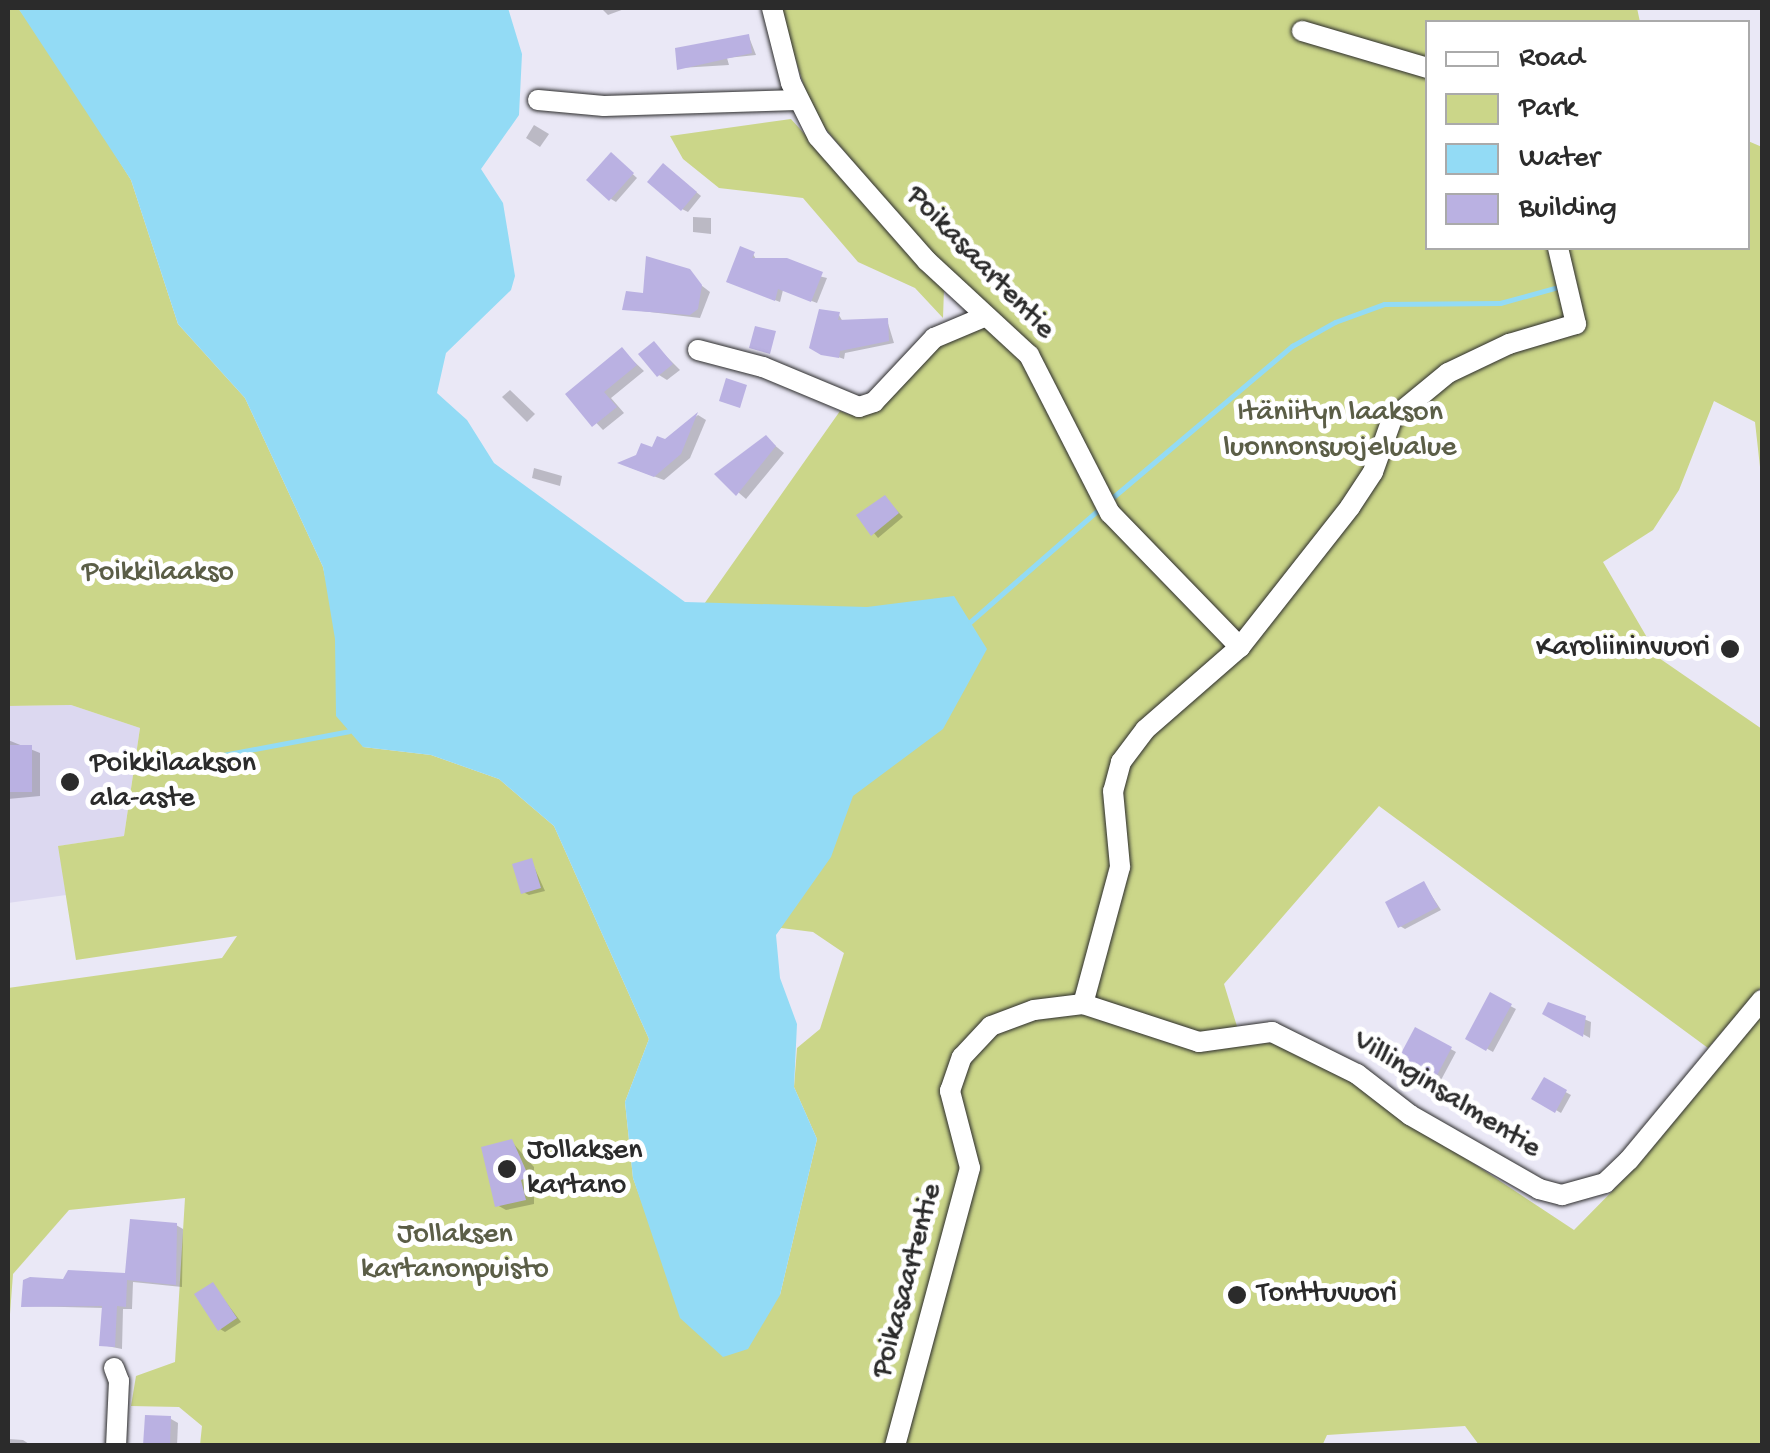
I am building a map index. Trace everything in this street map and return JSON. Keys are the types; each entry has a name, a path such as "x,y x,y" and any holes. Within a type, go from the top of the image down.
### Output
{"street":[{"name":"Poikasaartentie","path":"772,8 798,100 834,156 984,317 1030,355 1110,513 1240,647"},
{"path":"1302,31 1425,67"},
{"path":"538,100 604,106 798,100"},
{"path":"1083,1004 1120,867 1113,791 1120,762 1145,730 1240,647 1350,507 1373,472 1392,420 1448,373 1509,344 1576,324 1558,250"},
{"path":"698,350 763,368 859,408 874,402 934,338 984,317"},
{"name":"Villinginsalmentie","path":"1083,1004 1199,1042 1255,1032 1303,1043 1410,1115 1538,1189 1562,1195 1604,1183 1629,1160 1762,1000"},
{"name":"Poikasaartentie","path":"895,1446 967,1188 970,1168 951,1105 955,1072 991,1026 1034,1010 1083,1004"},
{"path":"114,1368 120,1381 116,1446"}],"shaded area":[{"name":"Poikkilaakson ala-aste","path":"71,705 140,728 124,836 59,846 66,895 8,903 8,706"}],"green space":[{"path":"8,8 18,8 45,43 131,180 178,324 245,398 323,567 363,747 431,755 499,779 554,826 649,1039 625,1102 633,1178 652,1230 780,1295 817,1139 794,1087 797,1048 820,1029 844,953 813,932 781,928 775,935 837,607 702,607 840,411 851,415 878,405 937,342 979,329 948,275 813,114 779,8 1637,8 1640,20 1425,20 1425,250 1750,250 1750,142 1762,147 1762,485 1755,422 1714,401 1679,490 1653,530 1603,562 1659,658 1762,729 1762,986 1708,1048 1379,806 1224,984 1243,1046 1273,1042 1349,1081 1574,1230 1639,1164 1762,1015 1762,1445 1479,1445 1465,1426 1327,1435 1322,1446 200,1445 202,1426 179,1407 131,1406 136,1376 175,1362 185,1198 69,1210 13,1274 8,1341 8,988 222,958 237,936 76,960 58,846 124,836 140,728 71,705 8,706"},
{"path":"791,119 944,289 943,318 915,288 858,262 803,198 719,188 683,159 670,136"}],"water":[{"path":"18,8 508,8 522,54 519,115 481,169 503,203 515,276 511,290 446,353 437,393 467,420 494,463 685,602 867,607 954,596 987,649 943,729 853,796 831,857 776,935 780,978 797,1024 794,1087 817,1139 780,1295 748,1349 723,1357 680,1318 633,1178 625,1102 649,1039 554,826 499,779 431,755 363,747 336,716 335,639 323,567 245,398 178,324 131,180"}],"building":[{"path":"749,34 752,53 677,70 675,48"},
{"path":"611,152 634,173 609,201 586,180"},
{"path":"663,163 697,192 681,211 647,182"},
{"path":"740,246 755,252 752,258 787,258 823,272 811,302 778,289 775,301 726,282"},
{"path":"646,256 690,269 702,285 698,309 690,315 622,310 626,291 643,293"},
{"path":"819,309 840,312 838,320 888,318 889,341 840,351 839,358 821,355 809,348"},
{"path":"755,326 776,331 770,354 749,348"},
{"path":"654,341 673,364 657,377 638,354"},
{"path":"622,347 637,365 604,392 617,407 592,427 565,394"},
{"path":"726,378 747,385 740,408 719,401"},
{"path":"698,412 681,454 654,477 617,463 636,455 641,443 652,447 657,436 665,439"},
{"path":"766,435 776,446 736,496 714,474"},
{"path":"885,495 899,513 871,536 856,515"},
{"path":"8,745 32,745 32,792 8,792"},
{"path":"532,858 541,888 521,894 512,864"},
{"path":"1424,881 1438,907 1398,928 1385,902"},
{"path":"1490,992 1512,1004 1486,1051 1465,1039"},
{"path":"1548,1002 1586,1016 1583,1037 1542,1014"},
{"path":"1415,1027 1452,1047 1435,1079 1398,1059"},
{"path":"1544,1077 1567,1090 1555,1113 1531,1099"},
{"name":"Jollaksen kartano","path":"512,1139 529,1177 521,1180 526,1200 495,1207 481,1147"},
{"path":"130,1219 177,1223 176,1285 127,1280 126,1307 117,1306 115,1347 99,1346 102,1306 21,1307 23,1280 30,1277 63,1279 68,1270 125,1273"},
{"path":"213,1282 237,1318 218,1331 194,1294"},
{"path":"145,1415 171,1416 170,1446 143,1446"}],"waterway":[{"path":"1112,498 1292,346 1335,322 1384,304 1500,303 1555,288"},
{"path":"970,622 1098,510"},
{"path":"154,768 349,731"}],"place":[{"name":"Karoliininvuori","path":"1730,649"},
{"name":"Poikkilaakson ala-aste","path":"70,782"},
{"name":"Jollaksen kartano","path":"507,1169"},
{"name":"Tonttuvuori","path":"1237,1295"}],"park label":[{"name":"Itäniityn laakson luonnonsuojelualue","path":"1340,431"},
{"name":"Poikkilaakso","path":"158,574"},
{"name":"Jollaksen kartanonpuisto","path":"455,1253"}]}
